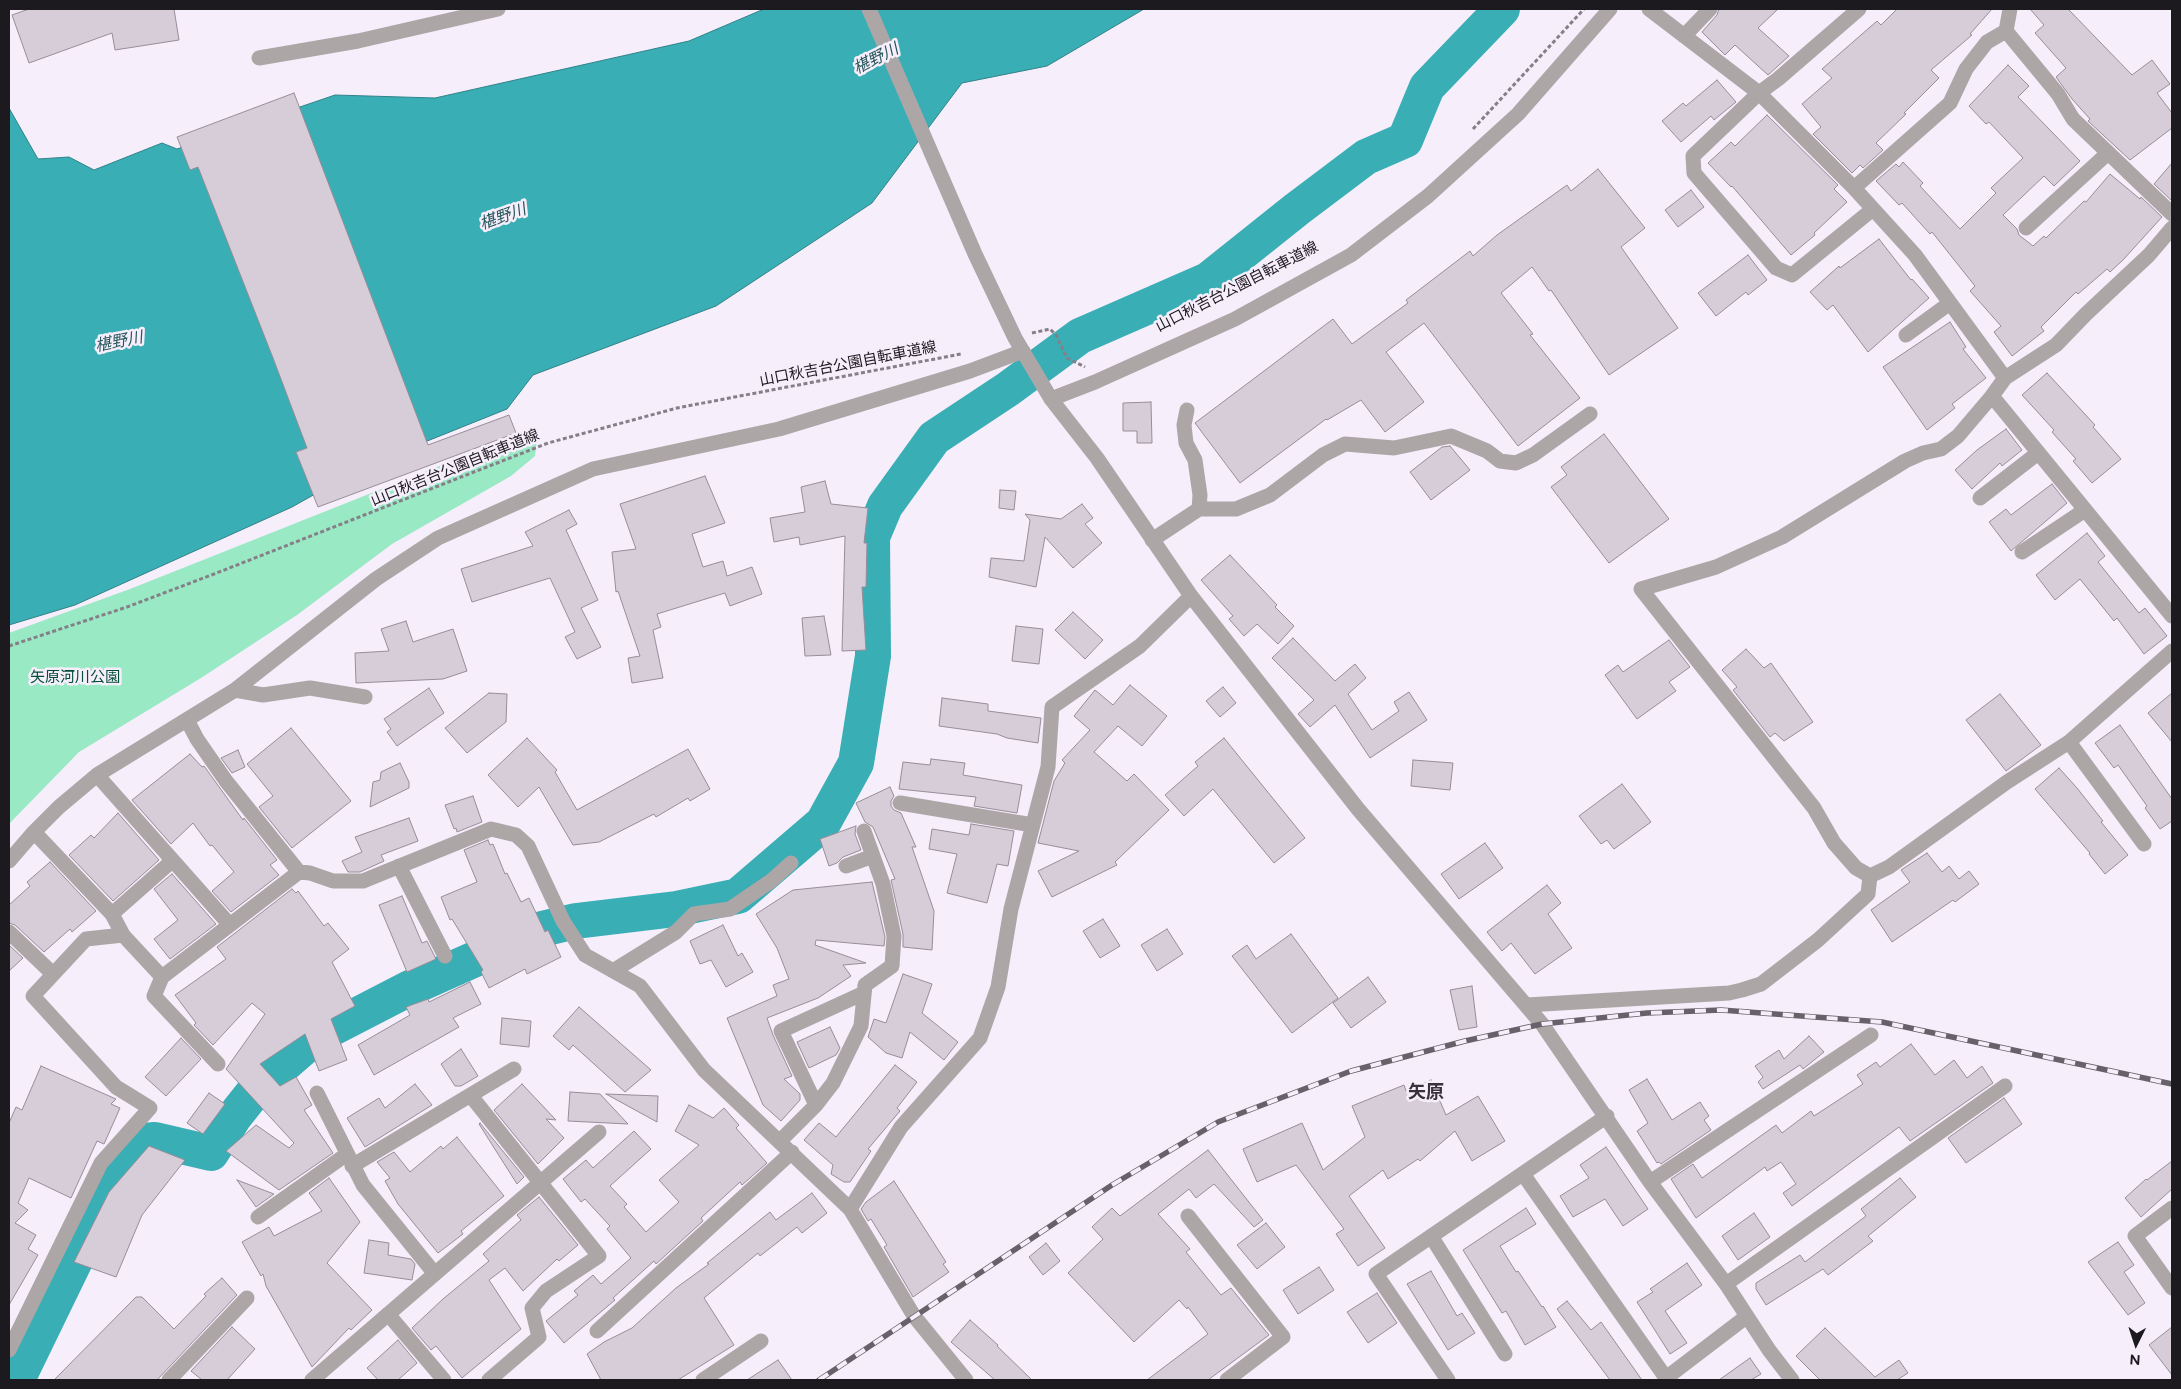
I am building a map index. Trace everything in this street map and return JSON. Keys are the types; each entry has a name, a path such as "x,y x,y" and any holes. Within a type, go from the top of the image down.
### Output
{"street":[{"path":"258,58 358,41 498,9"},
{"path":"868,9 975,254 1015,338 1051,399 1097,458 1191,596 1358,809 1526,1005 1566,1057 1650,1182 1726,1284 1746,1317 1792,1380"},
{"path":"1051,399 1095,382 1235,319 1351,255 1428,196 1518,114 1610,9"},
{"path":"1649,9 1759,93 1854,188 1915,255 2005,378"},
{"path":"1684,36 1710,9"},
{"path":"1859,9 1778,79 1759,93 1693,156 1694,174 1776,268 1792,275 1873,210"},
{"path":"1854,188 1950,103 1966,69 1987,42 2006,31 2010,9"},
{"path":"2006,31 2058,94 2073,118 2172,214"},
{"path":"2026,228 2108,153"},
{"path":"1870,876 1856,868 1834,843 1814,808 1642,589 1716,567 1782,537 1904,461 1923,453 1941,449 1958,436 2005,378 2056,345 2086,314 2150,255 2172,228"},
{"path":"1906,335 1950,302"},
{"path":"9,861 59,807 97,775 235,690 376,580 438,538 593,469 779,429 970,371 1023,351"},
{"path":"1992,396 2172,616"},
{"path":"1187,410 1184,425 1186,443 1195,460 1200,495 1199,509"},
{"path":"1152,540 1199,509 1236,509 1270,494 1323,454 1345,444 1394,448 1451,436 1487,451 1500,461 1516,463 1533,455 1590,414"},
{"path":"1980,498 2038,453"},
{"path":"2022,552 2085,510"},
{"path":"850,1209 901,1127 980,1038 998,987 1011,909 1048,767 1052,708 1140,646 1191,596"},
{"path":"1870,876 1889,867 2007,782 2069,742 2172,651"},
{"path":"235,690 263,695 310,688 365,696"},
{"path":"187,720 197,739 226,781 299,872"},
{"path":"2069,742 2144,844"},
{"path":"97,775 230,925"},
{"path":"900,803 1033,825"},
{"path":"218,1064 154,996 162,977 299,872 310,873 333,881 363,881 492,829 516,835 528,846 563,921 585,955 640,986 704,1070 850,1209 914,1316 966,1380"},
{"path":"780,1141 816,1106 833,1083 861,1026 865,985 892,966 894,936 883,884 864,831"},
{"path":"34,832 112,914 123,935 162,977"},
{"path":"846,866 873,856"},
{"path":"112,914 172,861"},
{"path":"613,971 676,932 694,914 730,909 771,881 791,863"},
{"path":"399,866 445,956"},
{"path":"1526,1005 1729,993 1761,984 1818,940 1868,894 1870,876"},
{"path":"9,932 53,974"},
{"path":"9,1350 102,1163 150,1108 116,1087 33,996 86,939 123,935"},
{"path":"816,1106 781,1031 864,993"},
{"path":"1650,1182 1871,1035"},
{"path":"258,1217 350,1160 471,1096 514,1070"},
{"path":"1726,1284 2006,1086"},
{"path":"317,1093 363,1185 435,1274"},
{"path":"471,1096 599,1256 546,1291 532,1308 539,1337 489,1380"},
{"path":"1448,1380 1376,1274 1607,1116"},
{"path":"312,1380 599,1132"},
{"path":"597,1331 792,1152"},
{"path":"1523,1174 1666,1378 1746,1317"},
{"path":"2172,1208 2135,1236 2172,1288"},
{"path":"1188,1216 1283,1337 1228,1380"},
{"path":"1431,1236 1505,1354"},
{"path":"169,1380 248,1298"},
{"path":"388,1314 444,1380"},
{"path":"703,1380 761,1341"}],"path":[{"path":"1473,129 1584,9"},
{"path":"1015,338 1050,328 1056,335 1067,358 1082,367 1090,367"},
{"name":"山口秋吉台公園自転車道線","path":"9,646 128,607 548,443 677,408 961,354"}],"green space":[{"name":"矢原河川公園","path":"538,430 535,456 511,476 392,544 297,615 201,678 79,752 9,824 9,633 130,589 452,461"}],"water":[{"name":"椹野川","path":"764,9 1144,9 1047,66 962,83 872,203 716,306 533,375 507,409 365,466 292,507 75,605 9,625 9,108 38,159 69,157 94,170 162,143 177,149 335,95 435,98 689,41"}],"building":[{"path":"29,9 174,9 179,40 115,50 112,33 29,63 12,15"},
{"path":"1719,9 1778,9 1758,28 1789,56 1768,75 1735,45 1725,55 1702,32 1717,15"},
{"path":"1897,9 1992,9 1970,34 1972,35 1931,70 1939,78 1876,143 1883,150 1863,168 1860,165 1852,173 1813,134 1821,127 1802,104 1832,78 1822,69 1877,21 1881,25"},
{"path":"2030,9 2068,9 2132,75 2152,60 2170,84 2157,93 2172,113 2172,128 2130,160 2088,121 2090,119 2056,77 2066,68 2035,33 2044,25"},
{"path":"2008,65 2029,86 2018,97 2080,161 2054,186 2044,176 2003,215 2017,229 2019,235 2033,246 2044,236 2046,238 2084,201 2086,202 2110,174 2140,199 2141,197 2162,217 2123,260 2110,272 2107,269 2078,294 2076,292 2041,327 2044,331 2012,356 1994,332 2001,326 1970,291 1975,286 1932,232 1930,234 1902,203 1899,205 1876,181 1896,164 1899,167 1903,162 1923,183 1920,186 1960,229 1996,193 1991,188 2023,158 1989,122 1986,124 1969,106"},
{"path":"1717,80 1736,102 1714,120 1711,116 1681,142 1662,121 1683,103 1686,106"},
{"path":"294,93 428,445 509,415 516,433 318,507 296,452 307,448 273,358 198,167 190,170 177,137"},
{"path":"1767,115 1838,185 1834,189 1847,202 1814,233 1815,235 1791,255 1732,186 1708,163 1731,142 1735,146"},
{"path":"2172,163 2172,201 2154,184"},
{"path":"1598,169 1645,228 1621,247 1678,328 1609,375 1551,290 1549,291 1532,267 1501,293 1533,334 1530,335 1580,398 1518,446 1424,323 1386,352 1424,402 1385,432 1361,400 1326,419 1240,483 1195,423 1333,319 1352,344 1408,303 1406,300 1470,251 1473,256 1497,235 1567,185 1571,191"},
{"path":"1691,190 1704,207 1678,227 1665,210"},
{"path":"1879,239 1911,280 1929,298 1868,352 1833,305 1827,310 1810,292 1839,266 1840,268"},
{"path":"1748,255 1767,280 1748,295 1746,292 1716,316 1698,293"},
{"path":"1950,322 1966,347 1963,349 1986,378 1952,404 1955,408 1927,430 1883,367"},
{"path":"2047,373 2095,425 2093,427 2121,459 2092,483 2073,461 2076,459 2052,432 2054,430 2022,395"},
{"path":"1151,402 1152,443 1137,443 1137,431 1123,431 1123,403"},
{"path":"2006,429 2022,450 2002,466 2000,463 1972,489 1955,470 1977,450"},
{"path":"1604,434 1669,519 1609,563 1551,487 1567,475 1561,467"},
{"path":"1450,446 1470,470 1431,500 1410,472 1442,447"},
{"path":"705,476 725,523 692,534 703,567 723,561 727,576 752,567 762,594 730,606 725,593 657,614 661,627 653,630 663,678 632,683 628,658 640,656 618,591 616,592 612,552 636,549 620,504"},
{"path":"825,481 831,504 868,508 864,543 867,543 866,587 862,587 866,650 842,651 845,536 800,545 799,537 774,542 770,518 805,512 801,487"},
{"path":"2052,484 2067,503 2011,551 1989,522 2006,509 2011,515"},
{"path":"1000,490 1016,491 1014,510 999,508"},
{"path":"1082,504 1093,518 1085,524 1102,543 1073,568 1045,537 1036,587 989,577 991,558 1024,561 1030,520 1025,514 1061,519"},
{"path":"569,510 577,524 566,530 598,600 581,608 601,647 577,659 565,637 575,632 550,578 472,602 461,569 533,546 525,532"},
{"path":"2087,533 2105,556 2098,562 2139,613 2145,608 2167,636 2144,654 2117,618 2114,621 2080,579 2055,600 2036,575"},
{"path":"1230,555 1294,626 1278,644 1257,624 1244,636 1229,619 1233,616 1201,580"},
{"path":"1073,612 1103,640 1085,659 1055,630"},
{"path":"824,616 831,655 805,656 802,618"},
{"path":"406,621 413,642 453,629 467,671 443,679 356,683 355,653 389,651 381,629"},
{"path":"1016,626 1043,629 1039,664 1012,661"},
{"path":"1293,638 1335,681 1355,664 1366,678 1348,694 1372,730 1399,711 1394,702 1409,692 1427,720 1370,758 1335,705 1310,727 1298,714 1314,700 1272,658"},
{"path":"1669,640 1690,667 1669,682 1676,691 1637,719 1605,675 1618,665 1623,672"},
{"path":"1746,649 1764,668 1771,663 1813,722 1784,741 1775,733 1770,737 1733,690 1737,687 1722,670"},
{"path":"1130,685 1167,716 1142,746 1118,726 1094,752 1127,781 1134,774 1169,810 1115,862 1117,865 1052,897 1038,871 1079,851 1038,843 1054,781 1065,763 1062,760 1090,730 1074,716 1095,690 1113,705"},
{"path":"1223,687 1236,703 1220,717 1206,701"},
{"path":"429,688 444,713 397,746 387,732 391,729 384,719"},
{"path":"489,693 507,694 506,722 467,753 445,728"},
{"path":"2172,693 2172,742 2148,713"},
{"path":"2000,694 2041,745 2006,771 1966,720"},
{"path":"942,698 988,704 988,711 1041,718 1038,743 1007,738 997,734 939,726"},
{"path":"2120,725 2172,799 2172,821 2160,829 2145,808 2147,806 2118,765 2114,768 2095,743"},
{"path":"291,728 351,801 292,848 259,807 273,796 247,764"},
{"path":"527,738 557,770 555,772 577,810 688,749 710,789 690,801 688,798 656,817 654,814 599,842 573,845 539,787 518,807 488,775"},
{"path":"1224,738 1305,838 1274,863 1213,789 1184,816 1165,795 1198,766 1195,762"},
{"path":"238,750 245,767 232,773 221,758"},
{"path":"190,754 202,767 204,766 243,820 244,818 277,860 270,865 279,875 231,912 212,891 234,872 212,845 210,846 193,823 171,844 132,800"},
{"path":"931,759 965,763 963,775 1022,785 1017,813 974,806 976,797 899,789 903,762 930,765"},
{"path":"1413,760 1453,763 1450,790 1411,786"},
{"path":"400,763 409,782 409,788 370,807 373,782 380,780 381,772"},
{"path":"2059,768 2077,788 2128,855 2105,874 2090,853 2035,789"},
{"path":"1622,784 1651,822 1614,849 1607,840 1601,844 1579,816"},
{"path":"890,787 894,796 891,806 894,810 901,813 916,847 912,847 934,911 932,950 903,947 903,934 891,880 895,879 873,827 865,822 856,803"},
{"path":"473,796 482,822 457,832 456,828 454,829 445,805"},
{"path":"118,813 159,860 113,901 69,855 91,835 94,838"},
{"path":"409,818 418,841 381,855 384,861 360,872 348,872 342,861 362,852 355,837"},
{"path":"971,824 1014,831 1008,866 997,864 987,903 947,893 957,854 929,849 932,829 969,835"},
{"path":"856,826 855,834 861,850 843,857 837,863 829,866 820,839"},
{"path":"488,840 490,845 493,844 505,874 507,873 521,902 529,898 545,932 548,930 561,957 527,974 525,969 489,988 481,972 483,970 452,919 450,920 441,897 477,882 464,850"},
{"path":"1485,843 1503,868 1459,899 1441,874"},
{"path":"1927,853 1942,872 1949,866 1959,879 1969,871 1979,884 1955,902 1953,900 1892,942 1871,910 1910,882 1901,870"},
{"path":"50,862 96,911 72,932 70,929 44,952 15,925 9,923 9,905 30,886 27,882"},
{"path":"172,874 216,924 170,959 154,939 178,920 154,889"},
{"path":"872,882 885,937 884,946 816,940 815,945 866,963 843,965 851,976 818,998 767,1018 792,1076 784,1079 800,1094 800,1100 781,1121 763,1105 727,1018 777,996 773,985 789,979 777,948 756,914 793,890"},
{"path":"1547,885 1561,903 1548,914 1572,948 1535,974 1511,943 1502,951 1487,932"},
{"path":"292,889 296,893 298,891 324,926 328,923 349,949 332,962 355,1006 331,1019 347,1060 319,1071 305,1034 260,1064 280,1086 296,1077 312,1105 304,1110 333,1153 279,1190 226,1151 256,1125 289,1148 294,1143 226,1069 265,1014 252,1003 213,1045 194,1025 196,1023 175,995 226,959 217,947"},
{"path":"402,896 422,943 427,941 436,959 407,972 379,905"},
{"path":"1103,919 1120,946 1100,958 1083,931"},
{"path":"723,925 738,956 742,953 753,972 726,987 711,960 700,964 690,941"},
{"path":"1167,929 1183,954 1157,971 1141,945"},
{"path":"1291,934 1338,998 1292,1033 1232,956 1247,945 1256,959"},
{"path":"9,945 23,958 9,971"},
{"path":"903,974 932,984 922,1013 958,1042 944,1060 910,1032 902,1058 886,1053 868,1037 874,1019 886,1023"},
{"path":"1368,977 1386,1002 1351,1028 1333,1003"},
{"path":"470,982 481,1004 453,1018 459,1027 374,1075 358,1045 410,1015 406,1007 428,999 429,1002"},
{"path":"1472,986 1477,1027 1459,1030 1450,990"},
{"path":"579,1007 651,1070 625,1092 573,1045 569,1050 553,1036"},
{"path":"502,1018 531,1021 529,1047 500,1044"},
{"path":"830,1027 840,1048 836,1055 809,1068 797,1042"},
{"path":"1809,1036 1824,1052 1803,1069 1800,1065 1763,1089 1758,1082 1763,1077 1755,1066 1779,1050 1784,1059"},
{"path":"181,1038 201,1059 166,1096 145,1077"},
{"path":"1911,1044 1935,1075 1954,1060 1967,1078 1982,1066 1993,1083 1910,1141 1899,1127 1792,1206 1783,1193 1796,1184 1781,1162 1767,1171 1765,1167 1696,1218 1671,1179 1693,1164 1702,1178 1776,1125 1782,1133 1811,1111 1814,1116 1863,1084 1857,1075 1876,1062 1880,1067"},
{"path":"461,1049 478,1076 461,1086 455,1086 441,1064"},
{"path":"895,1065 917,1082 897,1108 900,1111 868,1149 871,1151 850,1182 844,1182 831,1174 833,1165 804,1140 819,1123 836,1137"},
{"path":"41,1066 116,1099 111,1104 120,1108 104,1144 97,1141 71,1198 29,1178 18,1203 28,1210 15,1223 36,1235 28,1249 38,1255 9,1305 9,1123 16,1107 22,1110"},
{"path":"1647,1079 1672,1120 1700,1102 1709,1116 1704,1120 1711,1130 1661,1164 1657,1163 1637,1131 1648,1123 1629,1090"},
{"path":"1431,1080 1446,1115 1478,1096 1505,1141 1472,1161 1455,1131 1420,1161 1418,1159 1388,1179 1383,1170 1349,1196 1385,1248 1358,1266 1336,1234 1344,1229 1296,1165 1257,1182 1243,1149 1302,1123 1323,1170 1365,1137 1352,1106 1404,1085 1406,1091"},
{"path":"415,1084 432,1105 365,1147 347,1118 379,1098 385,1108"},
{"path":"522,1084 556,1120 546,1119 564,1138 538,1164 494,1110"},
{"path":"570,1092 600,1094 628,1124 568,1121"},
{"path":"209,1093 225,1104 203,1134 187,1123"},
{"path":"606,1094 658,1096 657,1122"},
{"path":"2004,1098 2022,1124 1966,1163 1948,1138"},
{"path":"689,1105 713,1118 724,1108 739,1125 736,1128 767,1163 742,1185 740,1182 701,1218 703,1221 656,1264 654,1261 613,1298 615,1300 564,1343 546,1321 578,1295 574,1291 593,1275 601,1284 631,1258 607,1229 610,1226 585,1199 581,1202 563,1179 586,1160 593,1168 634,1131 651,1149 610,1186 627,1204 624,1207 646,1232 679,1202 659,1180 699,1145 675,1131"},
{"path":"479,1124 524,1177 517,1184"},
{"path":"457,1137 504,1196 461,1231 463,1234 438,1253 398,1204 385,1181 390,1178 377,1162 394,1152 410,1172 441,1146 443,1149"},
{"path":"149,1146 185,1160 142,1215 116,1277 74,1262 109,1192"},
{"path":"1606,1147 1648,1209 1623,1226 1605,1199 1573,1217 1560,1196 1589,1178 1580,1165"},
{"path":"1208,1150 1263,1220 1254,1227 1214,1184 1196,1198 1189,1189 1158,1214 1190,1249 1186,1252 1221,1295 1231,1288 1269,1335 1208,1380 1147,1380 1208,1334 1188,1307 1187,1309 1179,1300 1134,1342 1068,1273 1103,1239 1092,1227 1112,1208 1120,1216"},
{"path":"2172,1161 2172,1189 2141,1217 2125,1198 2146,1179"},
{"path":"329,1178 360,1222 327,1263 372,1310 351,1330 349,1328 312,1367 266,1286 263,1274 261,1276 242,1242 269,1227 274,1236 322,1211 309,1193"},
{"path":"1900,1178 1916,1197 1868,1236 1873,1241 1828,1275 1823,1269 1766,1305 1756,1289 1756,1283 1800,1255 1805,1262 1866,1216 1861,1209"},
{"path":"237,1180 274,1194 256,1207"},
{"path":"894,1181 946,1262 943,1264 949,1272 913,1297 884,1247 887,1245 871,1219 868,1221 861,1209 866,1202"},
{"path":"812,1193 827,1213 802,1233 797,1227 760,1256 758,1253 704,1298 734,1345 678,1380 601,1380 587,1354 604,1342 632,1328 676,1288 709,1264 707,1263 770,1212 776,1220"},
{"path":"539,1197 578,1245 559,1261 557,1259 523,1291 505,1268 489,1280 521,1329 462,1378 436,1346 431,1350 412,1328 443,1299 489,1261 483,1254 521,1220 517,1215"},
{"path":"1526,1208 1536,1224 1500,1246 1516,1272 1518,1271 1556,1327 1525,1345 1506,1311 1502,1313 1463,1250"},
{"path":"1754,1213 1770,1237 1738,1260 1722,1236"},
{"path":"1266,1223 1285,1247 1257,1269 1237,1245"},
{"path":"369,1240 389,1243 388,1255 411,1259 415,1264 412,1280 364,1273"},
{"path":"2118,1242 2134,1265 2124,1272 2145,1303 2128,1315 2088,1262"},
{"path":"1046,1243 1060,1261 1043,1275 1029,1257"},
{"path":"1687,1263 1702,1285 1665,1311 1687,1343 1670,1354 1637,1302 1653,1292 1650,1289"},
{"path":"1319,1267 1334,1290 1298,1314 1283,1290"},
{"path":"1431,1271 1457,1316 1462,1313 1475,1333 1448,1350 1407,1284"},
{"path":"222,1278 237,1295 157,1380 54,1380 136,1297 142,1297 174,1329 206,1296 204,1294"},
{"path":"1377,1293 1397,1323 1368,1343 1347,1312"},
{"path":"1567,1301 1591,1330 1601,1322 1642,1380 1610,1380 1557,1309"},
{"path":"970,1320 998,1345 1032,1380 995,1380 951,1342"},
{"path":"232,1327 255,1349 227,1380 202,1380 191,1371"},
{"path":"2172,1327 2172,1375 2149,1345"},
{"path":"1825,1328 1875,1377 1899,1360 1908,1373 1897,1380 1820,1380 1796,1356"},
{"path":"398,1340 417,1363 398,1380 378,1380 367,1368"},
{"path":"1750,1358 1761,1374 1751,1380 1719,1380"},
{"path":"778,1360 792,1380 747,1380"}],"waterway":[{"path":"17,1380 121,1166 144,1141 155,1140 211,1153 234,1117 257,1088 317,1036 408,989 542,929 576,921 676,909 738,896 823,823 856,763 873,656 872,537 885,506 934,438 1008,389 1080,336 1208,280 1366,157 1405,140 1427,87 1502,9"}],"railway":[{"path":"819,1380 1112,1185 1218,1122 1351,1071 1465,1041 1542,1024 1647,1013 1721,1010 1882,1022 2172,1084"}],"district":[{"name":"矢原","path":"1426,1093"}]}
